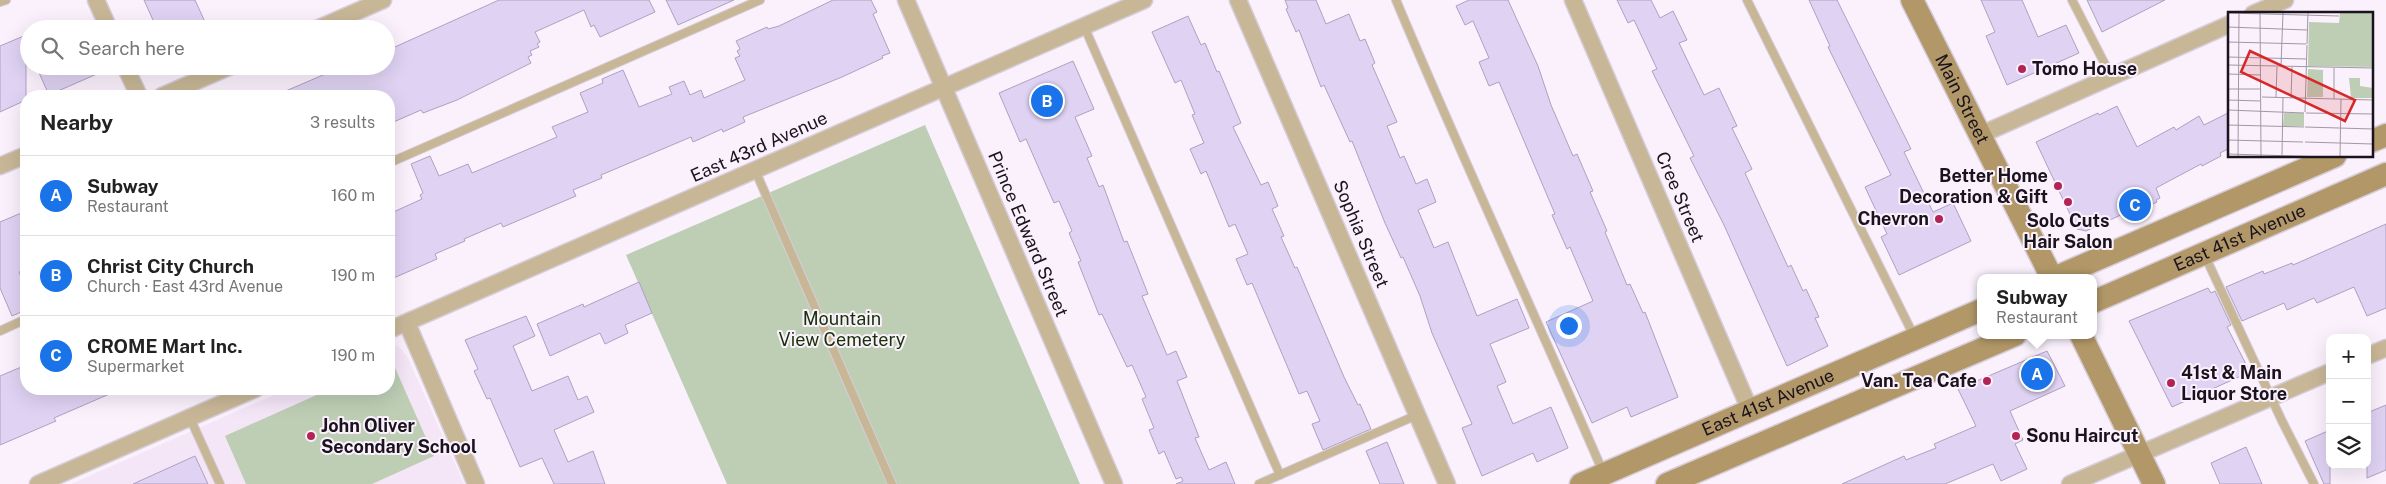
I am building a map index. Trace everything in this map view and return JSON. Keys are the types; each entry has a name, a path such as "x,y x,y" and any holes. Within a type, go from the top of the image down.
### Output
{"main road":[{"name":"Main Street","path":"1912,0 2051,274"},
{"path":"2374,140 2386,135"},
{"path":"2062,274 2330,158"},
{"name":"East 41st Avenue","path":"2097,300 2386,174"},
{"name":"East 41st Avenue","path":"1581,484 1977,312"},
{"name":"East 41st Avenue","path":"1674,483 2006,339"},
{"path":"2083,339 2154,484"}],"street":[{"path":"96,0 105,20"},
{"path":"337,20 383,0"},
{"name":"Prince Edward Street","path":"906,0 1114,484"},
{"name":"East 43rd Avenue","path":"395,328 1144,0"},
{"name":"Sophia Street","path":"1238,0 1447,484"},
{"name":"Cree Street","path":"1573,0 1750,410"},
{"path":"2258,12 2285,0"},
{"path":"1980,134 2228,25"},
{"path":"130,75 136,90"},
{"path":"176,90 210,75"},
{"path":"0,166 20,158"},
{"path":"407,323 476,484"},
{"path":"2371,354 2386,348"},
{"path":"2070,484 2326,374"},
{"path":"38,484 242,395"}],"lane":[{"path":"0,2 6,0"},
{"path":"395,159 760,0"},
{"path":"1396,0 1475,186 1538,320 1603,473"},
{"path":"1747,0 1915,338"},
{"path":"2072,0 2111,76"},
{"path":"1084,26 1280,475"},
{"path":"755,170 892,484"},
{"path":"2204,254 2272,396 2282,421 2314,484"},
{"path":"0,331 20,322"},
{"path":"1259,484 1417,415"},
{"path":"190,418 220,484"}],"shaded area":[{"name":"John Oliver Secondary School","path":"395,346 398,346 407,356 464,484 71,484 274,395 395,395"}],"green space":[{"name":"Mountain View Cemetery","path":"925,125 1080,484 727,484 626,255"},
{"path":"395,368 434,456 372,484 246,484 225,436 317,395 395,395"}],"building":[{"path":"144,0 195,0 204,20 153,20"},
{"path":"499,0 649,0 655,12 600,37 594,25 591,27 584,10 535,32 540,42 537,44 539,47 530,51 532,55 528,57 531,63 457,100 423,113 421,110 395,121 395,90 288,90 323,75 395,75 395,47"},
{"path":"666,0 734,0 678,25"},
{"path":"833,0 871,0 877,12 873,14 890,53 842,77 743,117 745,122 723,132 722,129 693,142 691,137 601,175 602,178 573,190 576,196 503,227 501,223 464,239 465,241 435,254 437,259 395,277 395,211 422,199 420,195 423,193 411,164 430,156 439,176 468,164 472,173 557,137 552,127 588,112 580,93 603,83 602,79 623,70 639,107 672,94 669,87 684,81 690,95 701,90 704,98 745,80 735,58 740,56 737,51 740,49 736,41 767,27 768,29 779,26"},
{"path":"1285,0 1316,0 1326,24 1349,14 1360,41 1365,39 1375,63 1372,65 1397,122 1387,126 1400,158 1404,156 1416,184 1427,179 1436,202 1418,210 1434,248 1448,242 1477,316 1517,299 1529,328 1490,344 1506,382 1497,386 1513,424 1551,407 1568,448 1537,462 1533,453 1482,476 1462,428 1472,424 1432,333 1420,296 1403,257 1401,258 1385,223 1352,141 1350,142 1324,85 1321,87 1299,30 1296,32 1286,9 1288,8"},
{"path":"1469,0 1508,0 1538,66 1551,105 1573,156 1577,154 1593,191 1590,192 1627,285 1630,284 1643,313 1645,312 1678,397 1631,417 1627,407 1592,423 1546,322 1593,301 1570,247 1567,249 1552,215 1555,214 1499,82 1489,86 1479,62 1489,58 1473,21 1465,25 1456,6"},
{"path":"1617,0 1651,0 1660,18 1673,11 1687,40 1679,43 1704,95 1719,88 1737,126 1732,128 1752,169 1745,173 1788,267 1791,265 1803,291 1806,289 1819,317 1815,318 1828,346 1787,366 1724,225 1690,158 1694,156 1652,71 1657,69 1634,20 1628,23"},
{"path":"1809,0 1837,0 1911,149 1904,152 1933,212 1953,203 1971,241 1899,275 1881,237 1887,234 1865,187 1891,175 1828,47 1830,46"},
{"name":"Tomo House","path":"1981,0 2022,0 2038,37 2066,25 2079,53 2007,85 1986,36 1995,32"},
{"path":"2087,0 2165,0 2102,32"},
{"path":"1188,16 1201,45 1205,43 1217,72 1219,71 1241,123 1233,127 1261,185 1268,182 1278,206 1272,209 1284,236 1281,237 1295,268 1297,267 1344,377 1358,405 1360,404 1371,429 1323,450 1312,424 1320,421 1307,391 1299,394 1252,283 1247,285 1236,259 1248,254 1235,224 1229,227 1206,171 1201,174 1190,149 1204,143 1192,115 1195,114 1181,80 1175,83 1152,32"},
{"path":"20,38 20,75 26,75 26,90 20,90 20,103 0,112 0,46"},
{"path":"1073,61 1094,109 1075,117 1092,156 1087,158 1099,187 1103,185 1124,242 1127,241 1148,294 1142,296 1167,355 1176,351 1187,377 1177,381 1199,437 1195,438 1209,470 1226,462 1235,484 1176,484 1183,481 1181,477 1176,479 1164,451 1159,454 1149,430 1154,428 1142,399 1146,397 1132,365 1127,367 1102,314 1099,315 1078,262 1081,261 1069,233 1072,231 1059,201 1054,203 1026,139 1020,142 999,93"},
{"path":"40,75 95,75 60,90 47,90"},
{"path":"2117,106 2137,147 2174,127 2176,130 2199,116 2204,125 2228,113 2228,149 2220,153 2221,156 2202,166 2201,164 2156,188 2160,198 2156,200 2157,202 2139,210 2138,207 2086,231 2077,229 2036,142 2098,113 2099,115"},
{"path":"20,214 20,313 12,316 0,288 0,222"},
{"path":"2386,224 2386,308 2367,316 2354,287 2317,303 2314,298 2287,310 2284,303 2242,321 2226,287 2263,271 2264,274 2292,263 2293,265"},
{"path":"639,282 652,313 625,325 628,333 605,344 600,333 550,356 537,324 583,304 584,307"},
{"path":"2208,288 2211,293 2215,291 2231,325 2227,327 2250,372 2172,407 2129,321"},
{"path":"526,316 535,336 513,346 532,391 568,376 578,400 587,396 594,412 554,430 568,462 593,451 605,484 554,484 542,458 520,467 490,398 487,399 474,371 478,369 465,340"},
{"path":"2047,351 2065,386 2010,411 2023,440 2015,444 2027,469 2001,481 1993,464 1945,484 1842,484 1904,456 1906,460 1936,448 1934,444 1976,426 1958,389"},
{"path":"20,368 20,395 107,395 54,418 56,421 0,445 0,376"},
{"path":"2386,405 2386,470 2367,478 2367,469 2371,469 2371,411"},
{"path":"2326,432 2326,469 2330,469 2330,484 2324,484 2305,441"},
{"path":"1387,442 1404,484 1380,484 1366,451"},
{"path":"2246,447 2262,484 2220,484 2211,463"},
{"path":"195,456 208,484 133,484"}],"place":[{"name":"Tomo House","path":"2022,69"},
{"name":"Christ City Church","path":"1047,101"},
{"name":"Better Home Decoration & Gift","path":"2058,186"},
{"name":"Solo Cuts Hair Salon","path":"2068,202"},
{"name":"CROME Mart Inc.","path":"2135,205"},
{"name":"Chevron","path":"1939,219"},
{"name":"Subway","path":"2037,374"},
{"name":"Van. Tea Cafe","path":"1987,381"},
{"name":"41st & Main Liquor Store","path":"2171,383"},
{"name":"John Oliver Secondary School","path":"311,436"},
{"name":"Sonu Haircut","path":"2016,436"}]}
